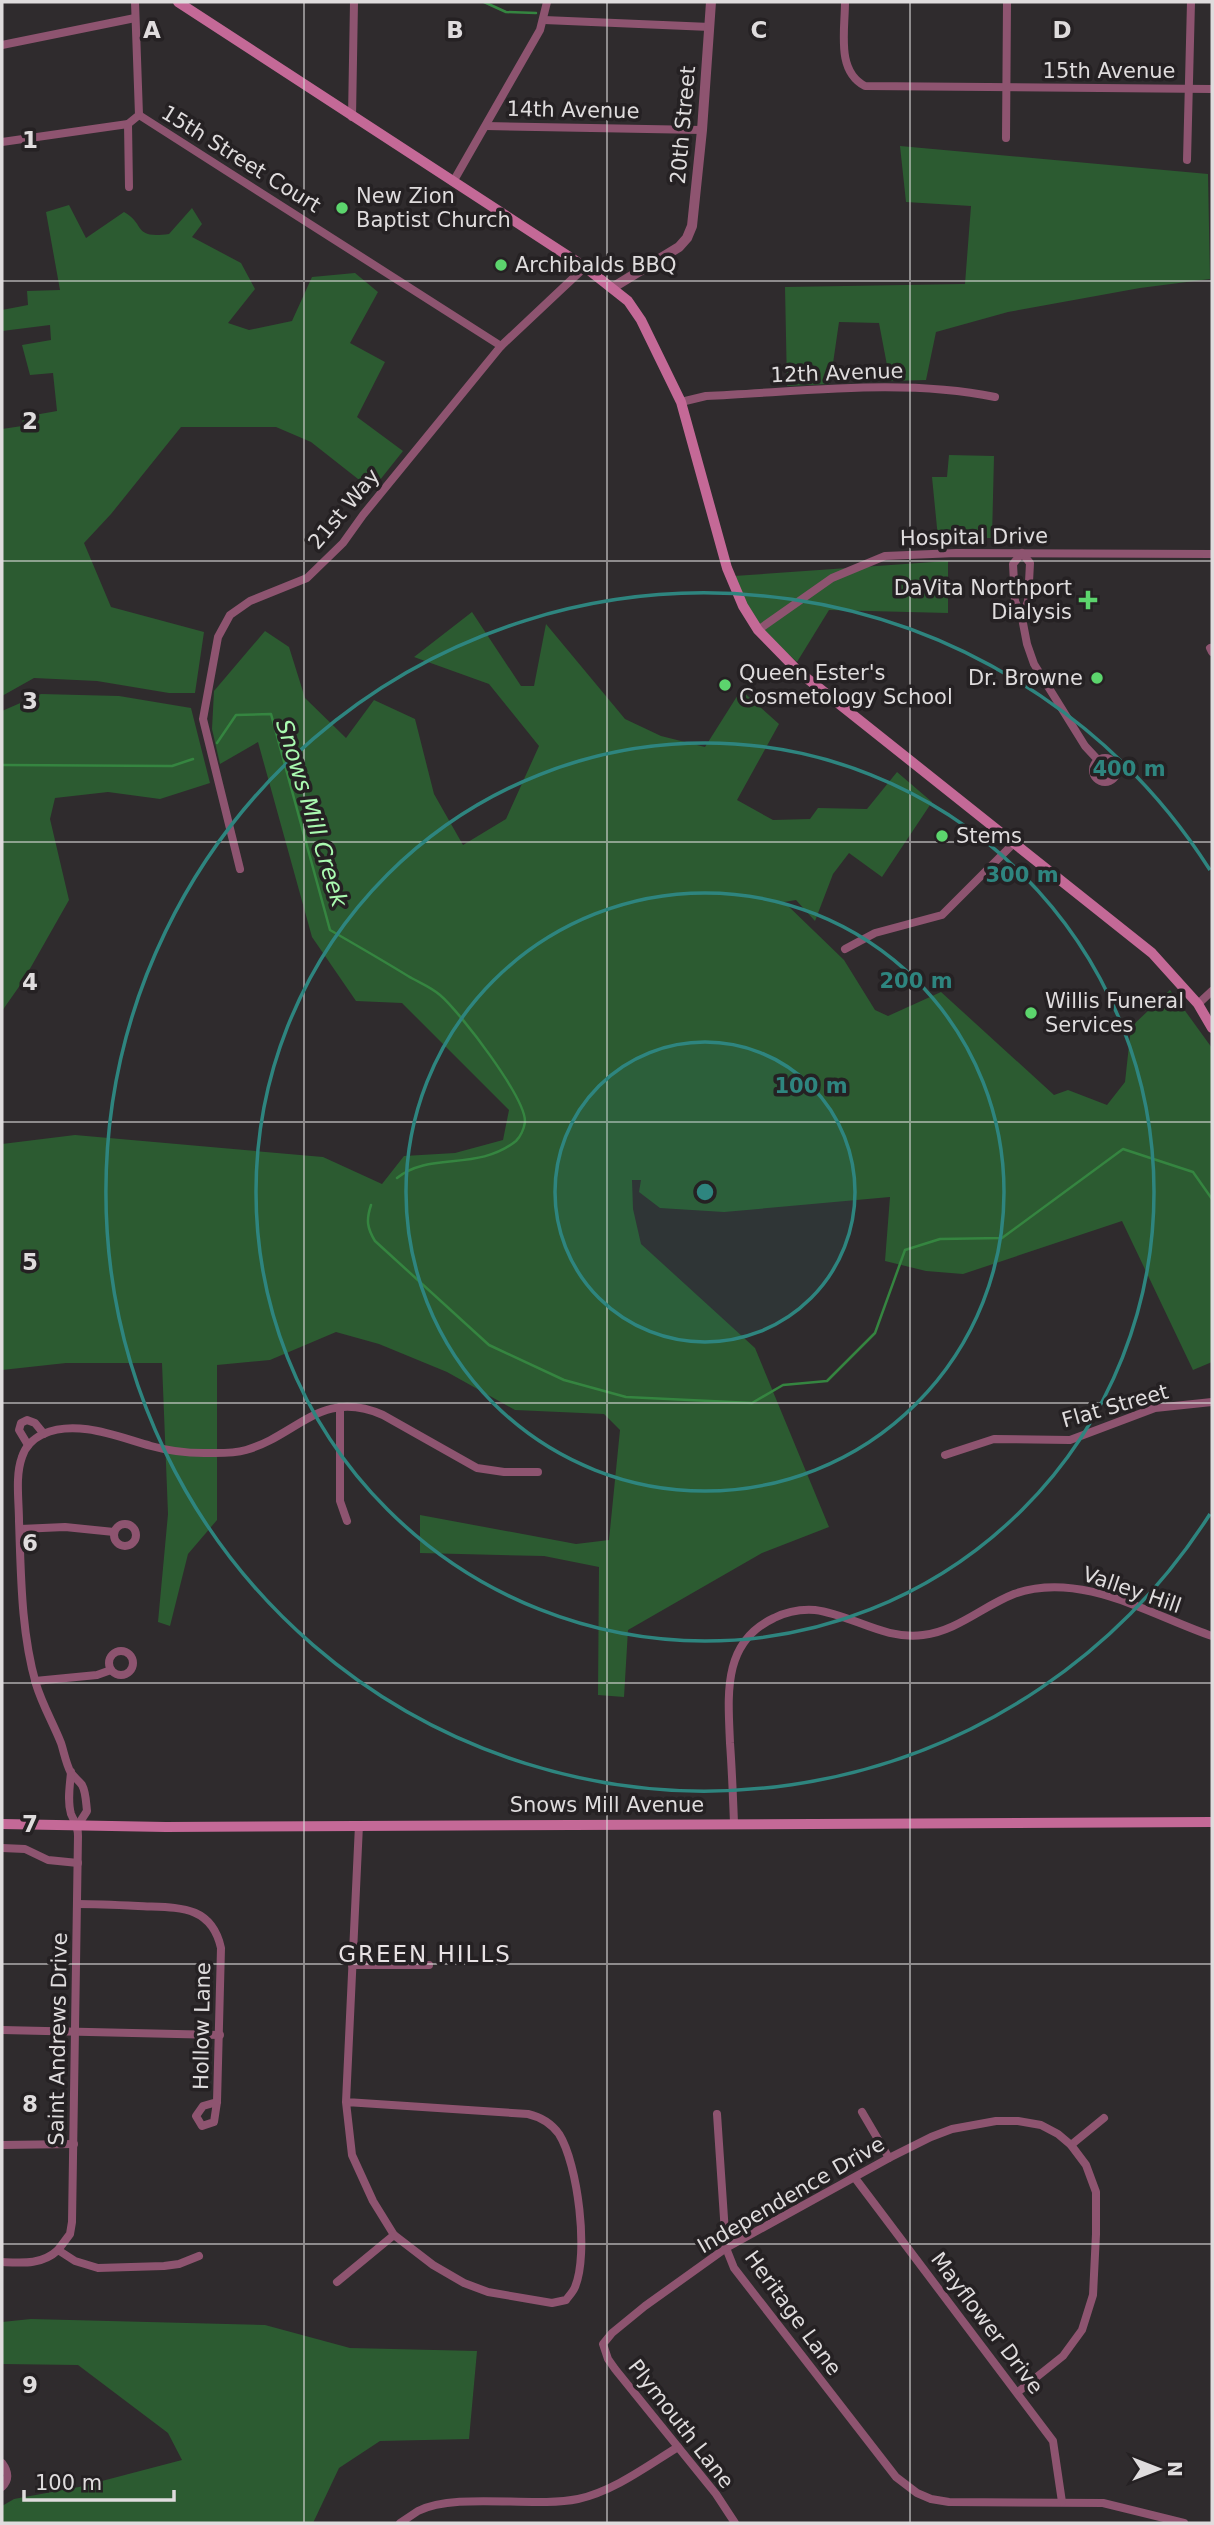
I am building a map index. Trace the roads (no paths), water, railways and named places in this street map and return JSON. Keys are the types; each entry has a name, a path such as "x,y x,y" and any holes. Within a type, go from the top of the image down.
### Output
{"main road":[{"path":"178,2 584,267 628,301 642,320 681,402 727,568 743,606 758,630 799,672 1142,944 1198,1004 1212,1028"},
{"name":"Snows Mill Avenue","path":"2,1824 1212,1822"}],"street":[{"path":"2,142 128,124 139,115 135,2"},
{"path":"352,117 354,2"},
{"path":"453,182 544,20 547,2"},
{"name":"20th Street","path":"612,288 679,247 688,238 692,226 702,130 711,2"},
{"name":"15th Avenue","path":"845,2 847,68 854,80 865,86 1212,89"},
{"path":"1006,138 1007,2"},
{"path":"1187,160 1191,2"},
{"path":"2,45 135,18"},
{"path":"544,20 710,27"},
{"name":"15th Street Court","path":"139,115 501,346"},
{"path":"128,124 129,187"},
{"name":"14th Avenue","path":"486,126 702,130"},
{"name":"21st Way","path":"240,869 203,719 218,637 230,615 250,601 307,578 343,544 363,515 501,346 584,267"},
{"name":"12th Avenue","path":"681,402 706,396 898,387 958,390 995,397"},
{"path":"1022,618 1028,601 1030,563 1022,553 1013,564 1015,601 1034,664 1085,746 1098,760"},
{"name":"Hospital Drive","path":"758,630 832,578 885,556 1022,553 1212,554"},
{"path":"845,949 876,933 942,915 1013,844"},
{"path":"1198,1004 1212,991"},
{"name":"Flat Street","path":"945,1455 994,1439 1070,1440 1155,1408 1212,1402"},
{"path":"340,1407 340,1501 347,1521"},
{"path":"71,1772 71,1813 78,1825 87,1811 83,1787 71,1772 35,1681 22,1599 21,1460 28,1445 44,1434 61,1430 93,1430 185,1453 235,1452 258,1445 312,1415 340,1407 355,1407 377,1413 477,1468 489,1471 538,1472"},
{"path":"28,1445 19,1430 20,1423 27,1420 35,1423 44,1434"},
{"path":"20,1529 65,1527 114,1532"},
{"name":"Valley Hill","path":"734,1823 729,1692 733,1665 749,1635 763,1623 780,1615 811,1610 830,1613 894,1635 924,1635 955,1626 1019,1592 1043,1587 1068,1587 1091,1590 1212,1636"},
{"path":"35,1681 97,1675 111,1670"},
{"name":"Saint Andrews Drive","path":"58,2250 69,2234 72,2222 78,1825"},
{"path":"346,2102 517,2113 540,2117 550,2124 558,2133 569,2157 578,2194 581,2256 574,2289 566,2300 552,2303 488,2292 464,2283 433,2265 394,2235 373,2201 352,2155 346,2102 359,1825"},
{"path":"2,1848 25,1849 48,1860 78,1863"},
{"name":"Hollow Lane","path":"78,1904 181,1908 204,1917 212,1925 219,1936 221,1948 218,2102"},
{"path":"352,1965 429,1965"},
{"path":"2,2031 220,2035"},
{"path":"862,2112 889,2158"},
{"name":"Heritage Lane","path":"717,2114 726,2248 734,2268 905,2486 931,2499 949,2502 1103,2502 1184,2523"},
{"path":"1018,2392 1050,2368 1073,2345 1082,2330 1093,2295 1096,2192 1086,2165 1071,2145 1104,2118"},
{"name":"Independence Drive","path":"603,2344 612,2333 645,2306 726,2248 931,2137 952,2129 996,2121 1018,2121 1041,2126 1058,2134 1071,2145"},
{"path":"2,2145 74,2144"},
{"name":"Mayflower Drive","path":"855,2178 1053,2441 1062,2502"},
{"path":"337,2283 394,2235"},
{"path":"2,2262 39,2261 51,2257 58,2250 75,2261 98,2268 164,2266 179,2264 199,2256"},
{"name":"Plymouth Lane","path":"603,2344 615,2369 716,2494 735,2523"},
{"path":"400,2523 419,2510 444,2504 556,2502 580,2498 613,2486 678,2446"},
{"path":"2,2463 8,2474 2,2487"}],"waterway":[{"path":"484,2 506,12 536,13"},
{"name":"Snows Mill Creek","path":"217,743 236,715 271,714 330,930 440,995 490,1056 515,1094 522,1110 525,1122 520,1135 516,1141 501,1150 486,1156 424,1165 397,1178"},
{"name":"Snows Mill Creek","path":"2,765 172,766 193,759"},
{"name":"Snows Mill Creek","path":"371,1205 368,1224 375,1241 489,1345 564,1380 626,1397 752,1403 783,1385 827,1381 875,1333 905,1250 940,1239 1002,1238 1123,1149 1193,1172 1212,1199"}],"place":[{"name":"New Zion Baptist Church","path":"342,208"},
{"name":"Archibalds BBQ","path":"501,265"},
{"name":"DaVita Northport Dialysis","path":"1088,600"},
{"name":"Dr. Browne","path":"1097,678"},
{"name":"Queen Ester's Cosmetology School","path":"725,685"},
{"name":"Stems","path":"942,836"},
{"name":"Willis Funeral Services","path":"1031,1013"}],"district":[{"name":"GREEN HILLS","path":"425,1954"}]}
